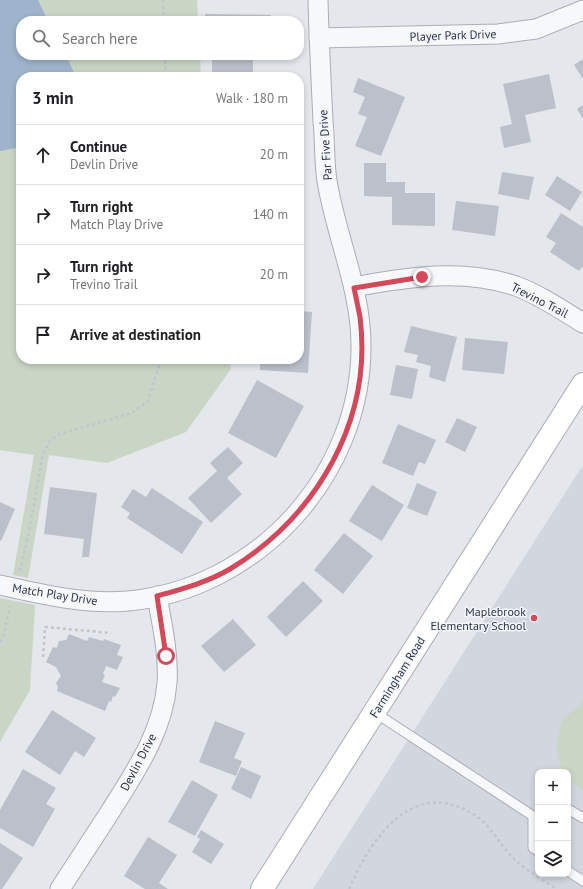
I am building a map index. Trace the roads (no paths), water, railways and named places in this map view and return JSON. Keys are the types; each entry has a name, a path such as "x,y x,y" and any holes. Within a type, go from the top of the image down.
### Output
{"street":[{"name":"Par Five Drive","path":"318,0 326,178 334,220 354,288"},
{"name":"Player Park Drive","path":"319,38 498,34 536,29 583,10"},
{"name":"Trevino Trail","path":"354,288 422,277 451,275 479,277 518,287 549,302 583,323"},
{"name":"Match Play Drive","path":"7,587 99,602 129,601 157,596 191,587 230,569 259,549 284,528 320,486 336,456 347,429 360,372 360,317 354,288"},
{"name":"Farmingham Road","path":"262,889 583,384"},
{"name":"Devlin Drive","path":"60,889 131,778 154,735 163,708 167,683 166,656 157,596"}],"lane":[{"path":"374,712 535,813"},
{"path":"571,811 583,818"},
{"path":"535,825 533,848 535,849"},
{"path":"571,873 583,881"}],"water":[{"path":"0,0 38,0 46,16 16,16 16,60 68,60 74,72 16,72 16,148 0,151"}],"place":[{"name":"Maplebrook Elementary School","path":"534,618"}]}
